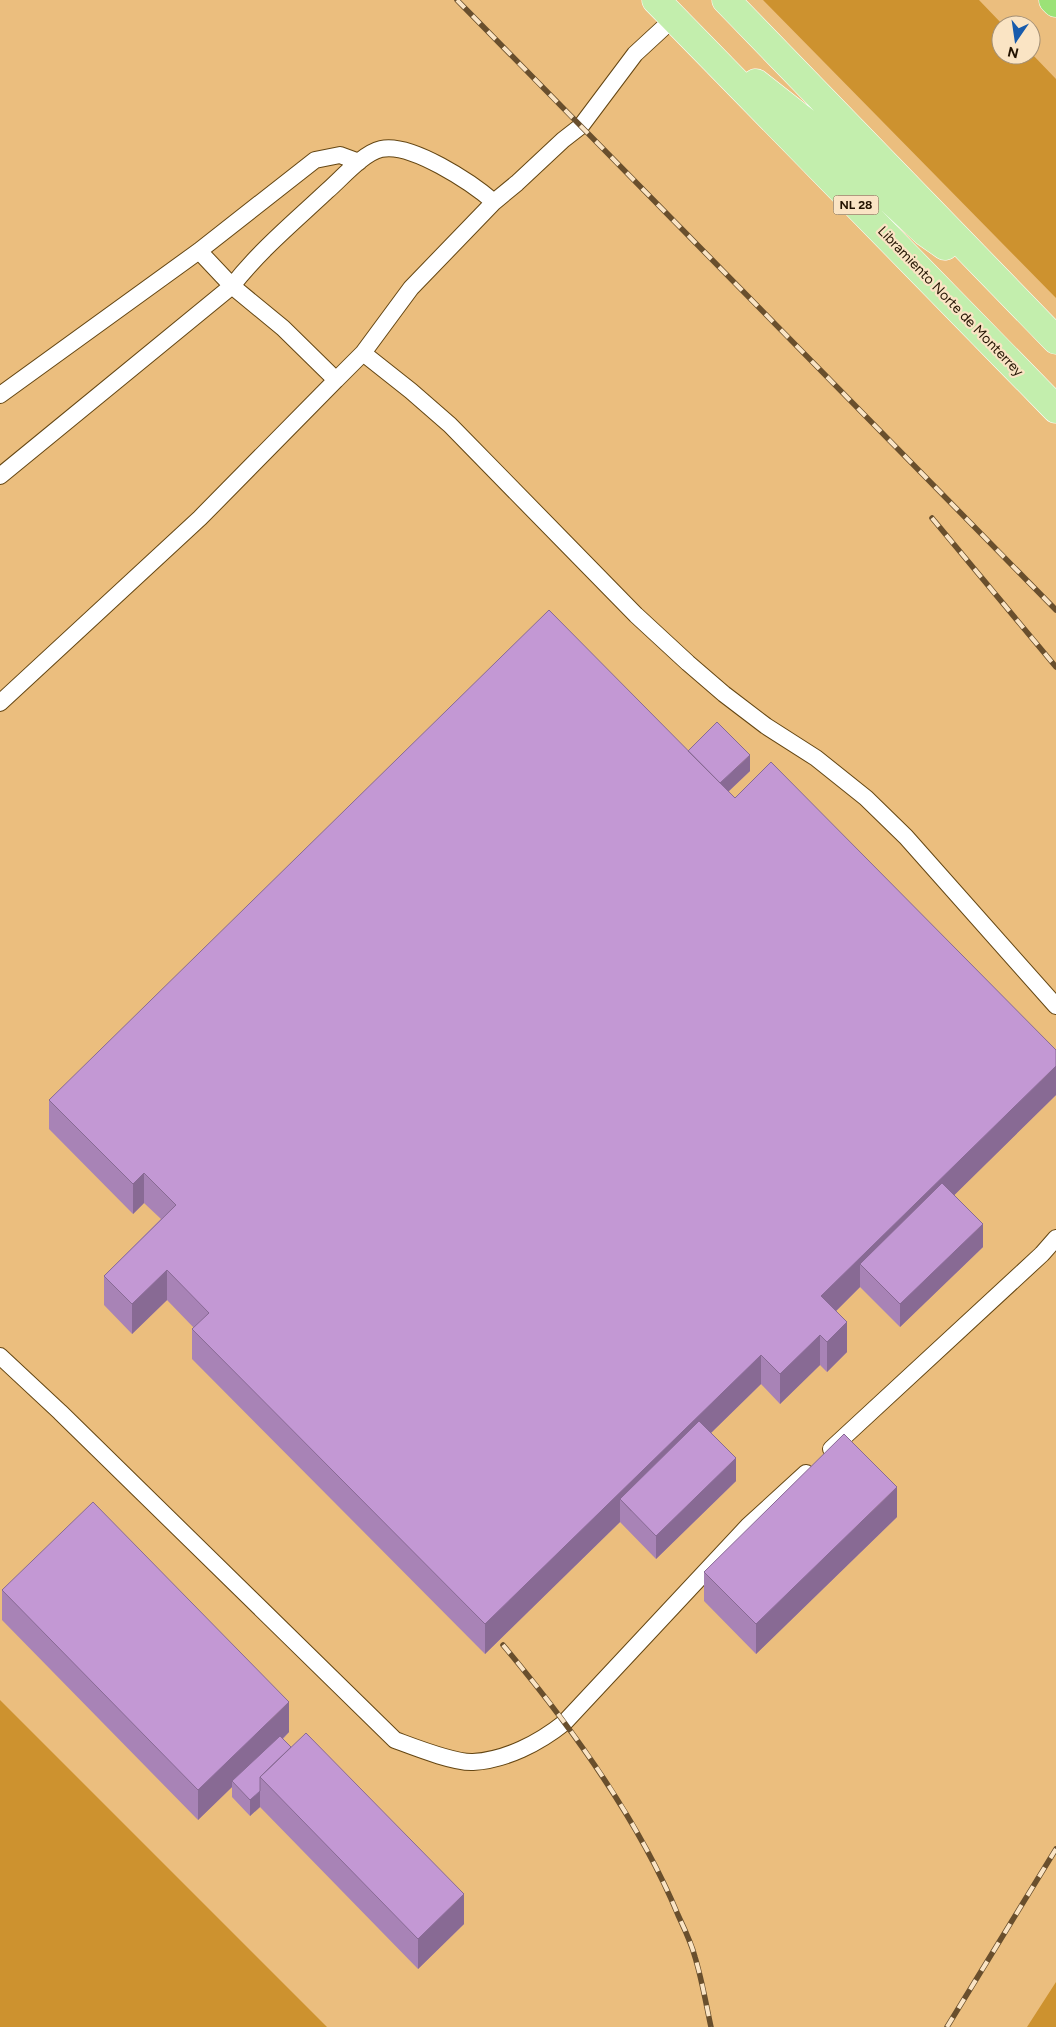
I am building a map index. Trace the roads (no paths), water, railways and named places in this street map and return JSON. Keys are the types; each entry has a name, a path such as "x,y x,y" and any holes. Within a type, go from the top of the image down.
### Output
{"highway":[{"path":"1053,0 1056,3"}],"main road":[{"path":"726,0 1056,340"},
{"path":"664,6 818,132 925,232 998,281"},
{"name":"Libramiento Norte de Monterrey","path":"664,6 1056,409"}],"lane":[{"path":"0,703 200,518 363,353 411,288 494,202 517,184 563,140 581,126 635,54 664,6"},
{"path":"0,476 232,286 259,254 359,162 381,149 402,151 417,156 453,173 494,202"},
{"path":"0,395 199,251 315,160 340,155 359,162"},
{"path":"199,251 232,286 283,328 336,380"},
{"path":"363,353 450,425 636,614 688,663 766,726 816,758 866,798 906,837 1056,1006"},
{"path":"0,1356 395,1740 431,1753 472,1762 510,1754 547,1736 564,1723 748,1526 1042,1254 1056,1238"}],"railway":[{"path":"457,0 1056,610"},
{"path":"932,518 1056,667"},
{"path":"503,1645 577,1740 623,1808 643,1843 662,1879 692,1946 711,2027"},
{"path":"947,2027 1056,1849"}]}
